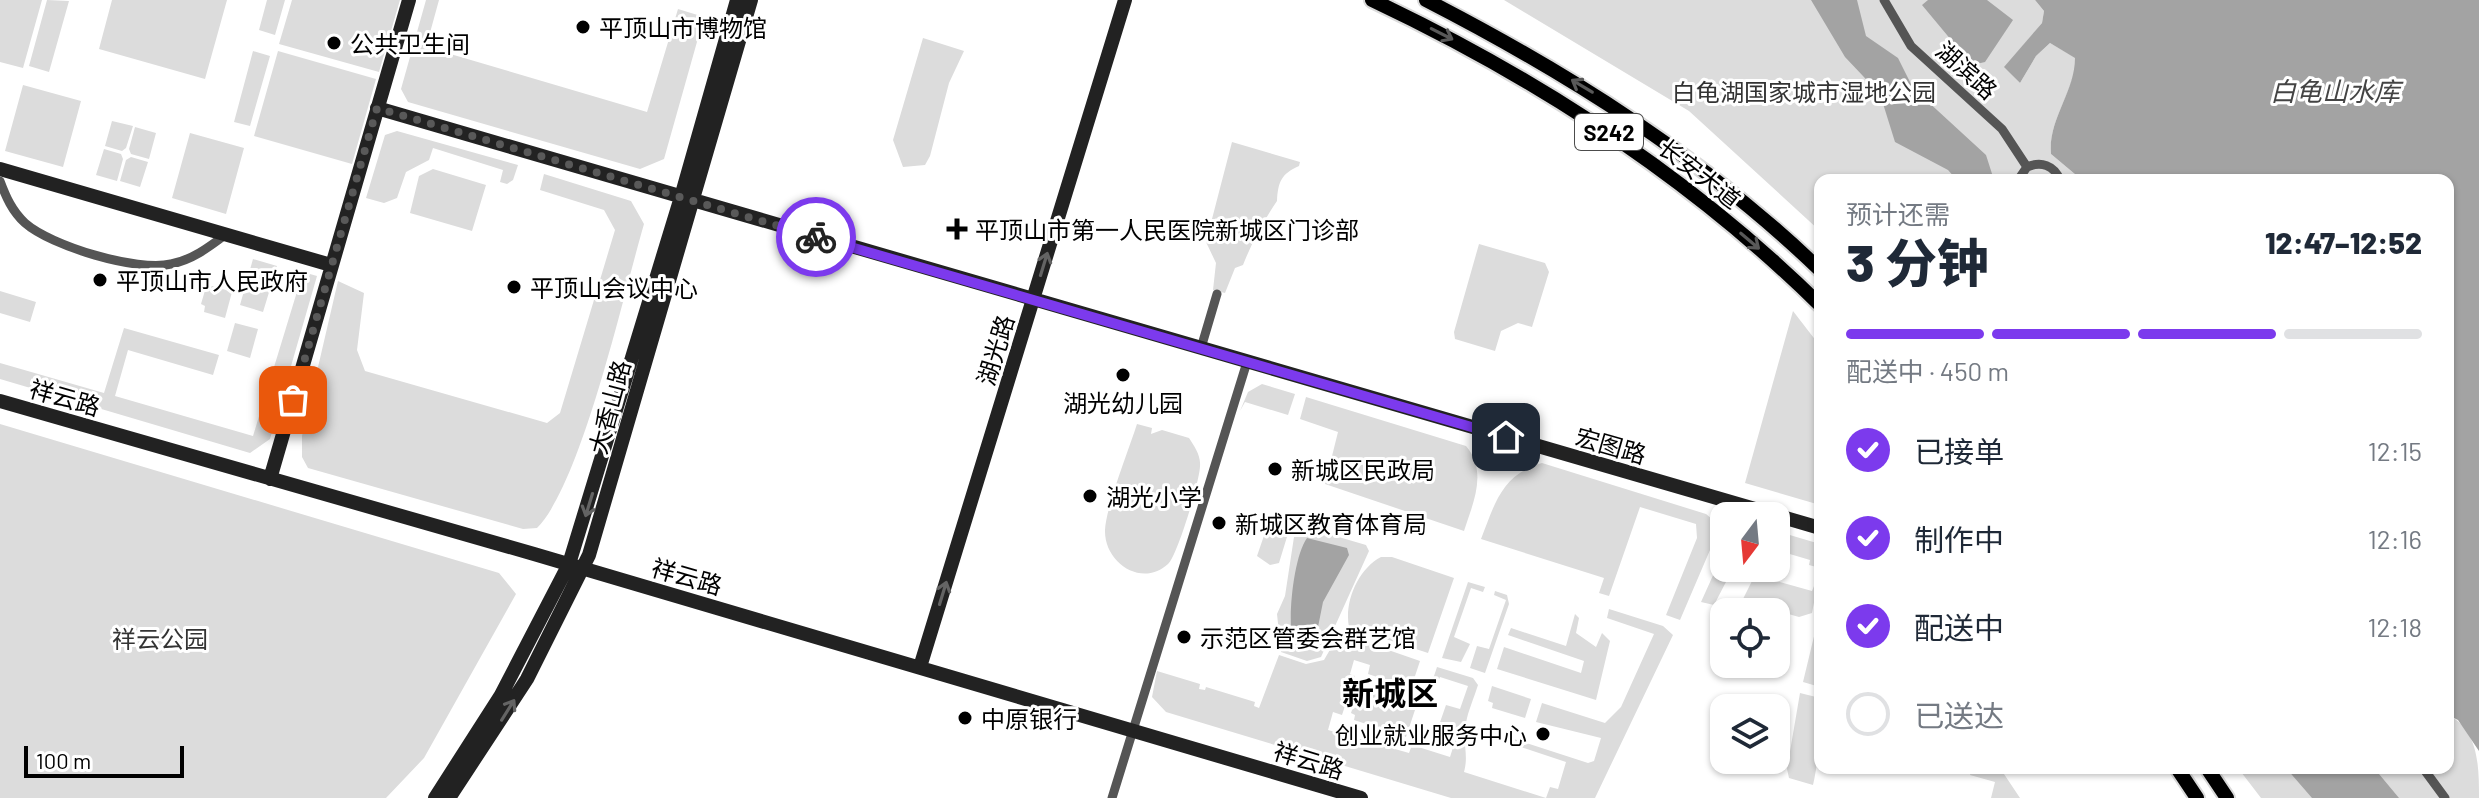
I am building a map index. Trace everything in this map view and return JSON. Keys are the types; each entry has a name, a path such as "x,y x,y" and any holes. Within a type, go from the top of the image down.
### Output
{"main road":[{"path":"270,479 409,0"},
{"name":"大香山路","path":"449,798 527,679 584,569 687,199 737,0"},
{"name":"大香山路","path":"435,798 501,695 569,564 751,0"},
{"name":"湖光路","path":"920,667 1125,0"},
{"name":"长安大道","path":"1372,0 1496,61 1578,111 1727,222 1814,300"},
{"name":"长安大道","path":"1426,0 1590,90 1732,194 1814,265"},
{"name":"宏图路","path":"377,108 1814,526"},
{"path":"0,169 331,265"},
{"name":"祥云路","path":"0,401 569,564 1361,798"},
{"path":"2181,774 2197,798"},
{"path":"2211,774 2227,798"}],"street":[{"name":"湖滨路","path":"1884,0 1911,46 2002,129 2027,167"},
{"path":"2022,174 2027,167 2049,166 2055,174"},
{"path":"0,181 15,212 35,231 61,243 127,262 172,264 193,257 225,235"},
{"path":"1201,348 1217,294"},
{"path":"1112,798 1247,362"},
{"path":"2427,774 2445,798"}],"green space":[{"path":"0,0 42,0 23,68 0,62"},
{"path":"47,0 69,1 49,72 29,66"},
{"path":"112,0 227,0 205,79 99,49"},
{"path":"267,0 285,0 275,35 259,30"},
{"path":"292,0 400,0 379,72 279,44"},
{"path":"426,0 439,0 428,40 430,48 647,112 678,9 704,17 664,159 640,169 408,102 401,89"},
{"name":"白龟湖国家城市湿地公园","path":"1504,0 2035,0 2044,11 2042,23 2005,67 2020,83 2036,56 2050,43 2076,58 2075,70 2051,141 2051,154 2075,174 1814,174 1814,226 1689,111"},
{"path":"923,38 964,51 949,83 930,156 925,165 903,167 893,140"},
{"path":"253,51 270,56 250,126 234,122"},
{"path":"278,51 376,79 352,164 254,136"},
{"path":"23,85 81,101 63,167 5,151"},
{"path":"112,121 133,126 126,148 122,151 105,146"},
{"path":"135,127 156,133 149,159 131,154 129,149"},
{"path":"397,131 518,165 513,180 507,184 500,182 503,170 433,148 429,160 406,172 397,198 384,203 366,198 385,135"},
{"path":"190,133 244,148 226,214 172,198"},
{"path":"1232,142 1300,162 1282,179 1277,201 1243,265 1235,268 1225,293 1213,290 1216,263 1206,242"},
{"path":"104,149 121,154 123,159 117,181 96,175"},
{"path":"131,157 148,162 140,187 120,181 126,160"},
{"path":"433,169 486,185 472,231 410,213 419,176"},
{"path":"544,174 631,201 644,224 585,430 554,505 537,528 523,529 308,468 302,457 302,436 338,281 364,293 357,350 365,371 547,423 560,413 615,230 604,210 540,190"},
{"path":"1479,244 1545,263 1549,272 1532,327 1518,323 1501,331 1495,351 1455,339 1454,332"},
{"path":"253,259 277,266 263,312 240,305"},
{"path":"303,272 317,276 270,439 250,453 0,379 0,363 104,393 124,328 219,355 213,375 128,350 115,396 253,436"},
{"path":"206,287 232,292 225,318 204,312 205,306 201,304"},
{"path":"0,291 36,302 30,322 0,313"},
{"path":"1793,311 1814,338 1814,503 1745,483"},
{"path":"235,323 258,329 250,358 227,351"},
{"path":"1262,384 1295,394 1288,415 1245,402 1240,411 1248,392"},
{"path":"1306,397 1466,446 1476,466 1477,488 1464,531 1325,484 1338,432 1300,419"},
{"name":"祥云公园","path":"0,424 499,573 516,594 424,758 386,798 0,798"},
{"path":"1137,424 1152,428 1151,434 1162,430 1189,438 1200,462 1192,501 1172,558 1158,571 1147,573 1136,572 1118,562 1106,542 1105,530 1113,493"},
{"path":"1542,463 1710,517 1710,550 1680,620 1666,615 1697,538 1696,524 1640,507 1609,596 1599,593 1604,578 1481,539 1502,492 1509,482 1528,468"},
{"path":"1277,517 1287,520 1290,527 1279,563 1270,565 1257,556 1268,524"},
{"path":"1308,528 1366,545 1369,551 1321,657 1307,661 1281,652 1277,614 1285,596 1294,537 1298,530"},
{"path":"1790,535 1814,542 1814,566 1809,565 1810,560 1790,554"},
{"path":"1381,557 1392,557 1454,578 1428,653 1349,627 1349,607 1354,587 1366,569"},
{"path":"1468,582 1485,587 1483,592 1471,588 1454,637 1470,644 1461,662 1442,658"},
{"path":"1710,582 1726,582 1718,598 1710,598 1710,604 1701,602"},
{"path":"1752,582 1780,582 1812,591 1814,586 1812,613 1799,617 1790,614 1790,598 1744,598"},
{"path":"1495,591 1507,595 1509,604 1485,673 1470,668 1477,646 1489,649 1506,600 1494,595"},
{"path":"1609,609 1663,626 1673,635 1595,798 1546,798 1550,787 1558,789 1566,762 1479,733 1477,727 1588,763 1594,761 1601,738 1536,722 1542,703 1605,723 1621,707 1654,634 1607,618"},
{"path":"1575,614 1579,618 1576,633 1596,647 1602,633 1610,641 1596,700 1497,669 1504,647 1581,673 1584,661 1508,635 1511,628 1566,646"},
{"path":"1348,636 1420,661 1411,688 1368,674 1370,665 1354,660 1350,674 1355,676 1342,715 1333,712 1328,730 1409,753 1412,745 1450,757 1457,735 1438,728 1446,705 1460,709 1468,686 1440,677 1437,684 1432,682 1437,667 1473,678 1478,685 1466,723 1464,772 1546,798 1451,798 1166,712 1152,697 1157,671 1200,684 1199,689 1205,690 1206,687 1255,702 1254,706 1259,708 1279,655 1306,664 1324,660 1335,641"},
{"path":"1814,636 1814,685 1803,682"},
{"path":"1492,686 1531,699 1525,718 1492,708 1493,703 1488,701"},
{"path":"1359,689 1416,707 1406,737 1354,720 1355,715 1351,713"},
{"path":"1800,693 1814,696 1813,785 1789,778 1790,751"},
{"path":"2454,719 2466,730 2471,740 2479,774 2479,798 2261,798 2243,774 2454,774"},
{"path":"2004,774 2020,798 1991,798 1995,782 1970,775"}],"water":[{"path":"1811,0 1857,0 1866,36 1898,58 1913,88 1986,155 1992,174 1952,174 1895,142 1880,94 1845,57"},
{"path":"1928,0 1987,0 2013,20 1985,62 1972,65 1922,5"},
{"name":"白龟山水库","path":"2035,0 2479,0 2479,751 2454,718 2454,174 2075,174 2051,154 2051,141 2071,82 2075,58 2050,43 2036,56 2020,83 2004,67 2042,23 2044,11"},
{"path":"1307,538 1347,548 1349,555 1323,602 1318,627 1306,639 1292,636 1291,614 1295,571"},
{"path":"2291,774 2379,774 2399,798 2312,798"}],"way so far":[{"path":"293,400 377,108 816,237"}],"place":[{"name":"平顶山市博物馆","path":"583,27"},
{"name":"公共卫生间","path":"334,43"},
{"name":"平顶山市第一人民医院新城区门诊部","path":"957,229"},
{"name":"平顶山市人民政府","path":"100,280"},
{"name":"平顶山会议中心","path":"514,287"},
{"name":"湖光幼儿园","path":"1123,375"},
{"name":"新城区民政局","path":"1275,469"},
{"name":"湖光小学","path":"1090,496"},
{"name":"新城区教育体育局","path":"1219,523"},
{"name":"示范区管委会群艺馆","path":"1184,637"},
{"name":"中原银行","path":"965,718"},
{"name":"创业就业服务中心","path":"1543,734"}],"district":[{"name":"新城区","path":"1390,692"}],"route":[{"path":"816,237 1506,437"}]}
